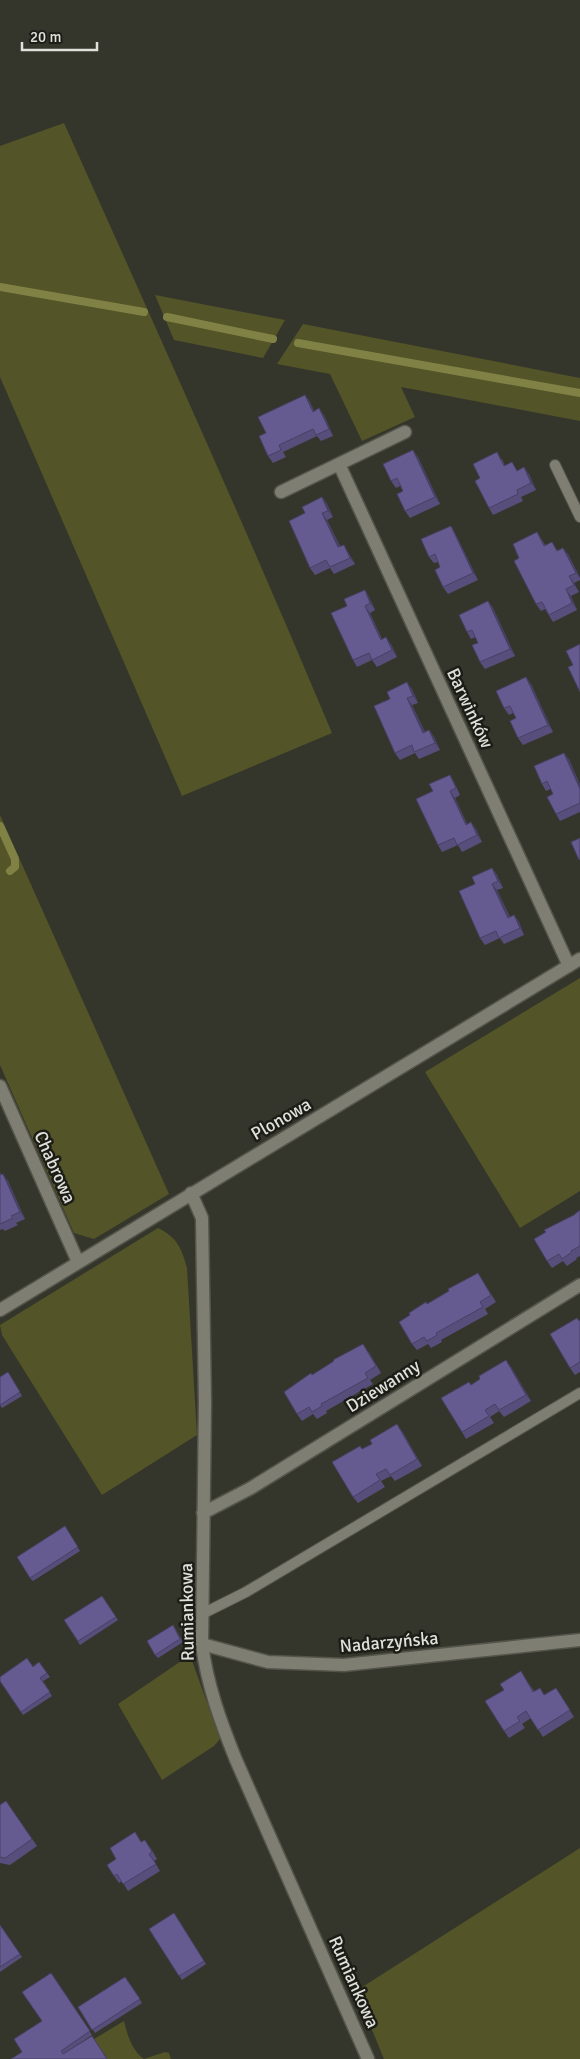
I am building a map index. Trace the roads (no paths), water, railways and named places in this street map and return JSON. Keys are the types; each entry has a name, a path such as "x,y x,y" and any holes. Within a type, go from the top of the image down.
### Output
{"street":[{"path":"282,492 405,432"},
{"name":"Barwinków","path":"339,464 575,963"},
{"name":"Plonowa","path":"0,1310 575,963"},
{"name":"Chabrowa","path":"0,1086 78,1262"},
{"name":"Rumiankowa","path":"191,1193 202,1218 205,1403 202,1614 204,1665 221,1724 368,2059"},
{"name":"Dziewanny","path":"203,1513 251,1488 580,1285"},
{"name":"Nadarzyńska","path":"202,1644 268,1662 344,1665 580,1640"}],"lane":[{"path":"554,465 580,517"},
{"path":"202,1614 246,1592 580,1392"}],"waterway":[{"path":"0,287 144,312"},
{"path":"167,317 273,339"},
{"path":"298,343 580,393"},
{"path":"0,826 15,859 15,867 10,871"}]}
